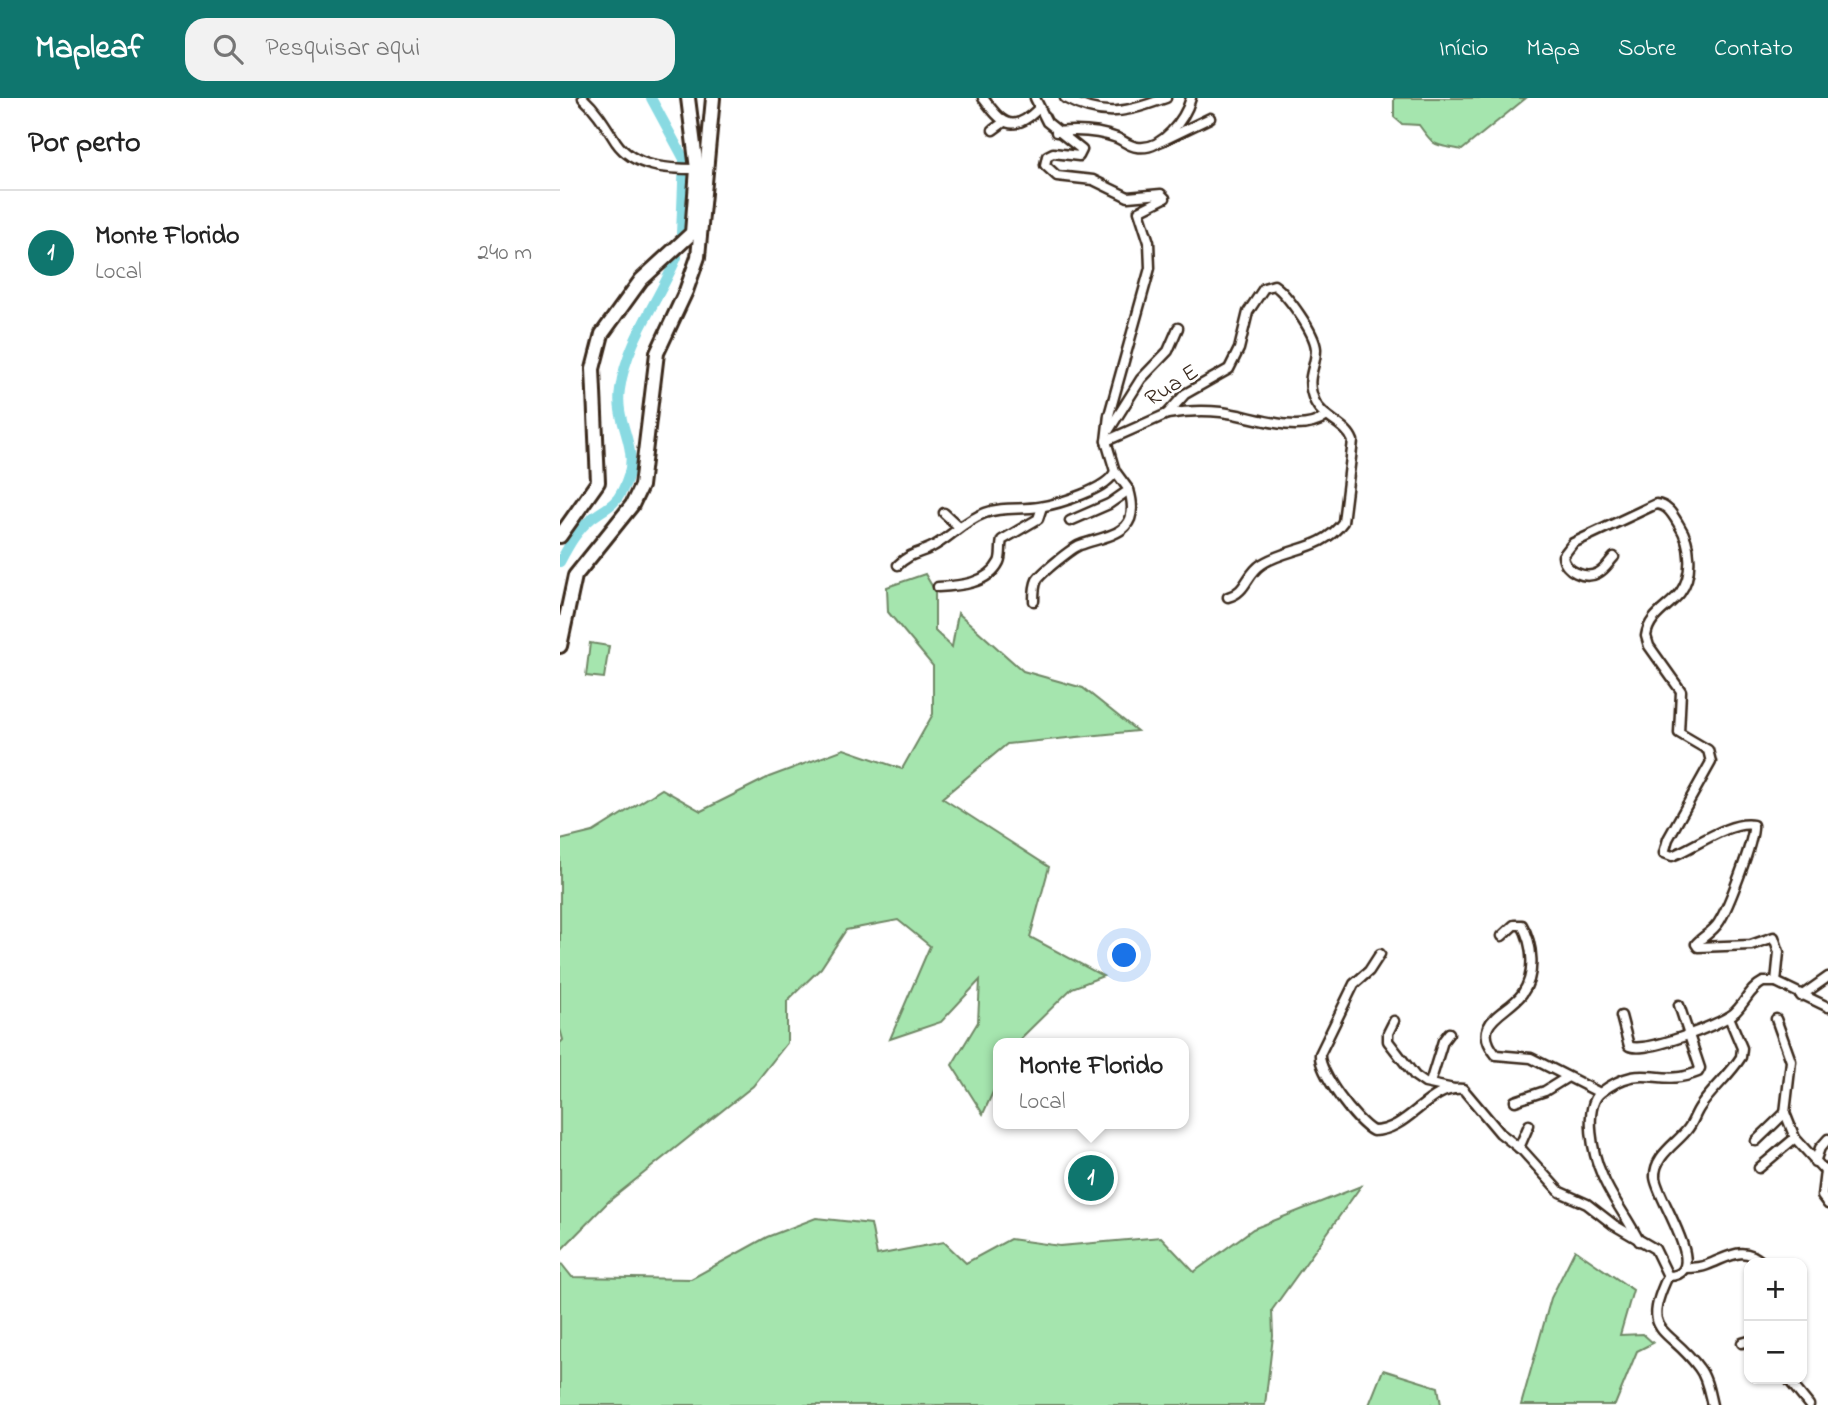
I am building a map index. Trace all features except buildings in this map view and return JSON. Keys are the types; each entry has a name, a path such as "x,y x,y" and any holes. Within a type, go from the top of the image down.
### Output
{"main road":[{"path":"560,536 598,482 593,369 603,334 625,299 692,233 693,169 688,98"},
{"path":"560,646 575,576 632,505 641,486 657,353 686,292 698,257 713,98"}],"street":[{"path":"583,98 601,115 623,150 653,166 693,169"},
{"path":"983,98 1004,122"},
{"path":"1034,601 1035,586 1041,575 1077,547 1114,535 1130,520 1133,510 1129,490 1115,471 1106,438 1118,377 1150,268 1149,242 1139,211 1165,198 1161,194 1128,197 1093,180 1055,175 1045,165 1047,156 1054,153 1076,156 1082,152 1056,132 1038,109 1035,98"},
{"path":"1065,98 1111,113 1166,98"},
{"path":"1159,141 1179,120 1191,98"},
{"path":"993,130 1004,122 1020,123 1038,109"},
{"path":"1056,132 1107,135 1137,148 1170,139 1210,118"},
{"name":"Rua E","path":"1106,438 1167,414 1185,394 1219,376 1233,364 1253,303 1264,288 1271,285 1289,300 1314,339 1316,350 1310,369 1310,387 1319,409 1327,416"},
{"path":"1106,438 1141,379 1168,351 1178,328"},
{"path":"1167,414 1219,411 1297,424 1321,421 1327,416 1347,432 1353,441 1343,522 1319,543 1261,564 1241,592 1228,597"},
{"path":"898,565 909,554 935,545 958,526 991,511 1042,507 1099,487 1111,480 1115,471"},
{"path":"1070,521 1109,504 1129,490"},
{"path":"1614,557 1593,575 1573,571 1563,560 1568,546 1653,505 1666,507 1688,540 1688,563 1682,590 1654,619 1646,636 1681,691 1679,733 1705,747 1711,760 1668,839 1664,853 1672,856 1717,834 1746,824 1753,825 1750,846 1722,918 1713,930 1696,944 1698,947 1751,945 1774,937 1779,952 1776,982"},
{"path":"938,587 963,585 984,577 999,562 1002,540 1038,519 1042,507"},
{"path":"944,513 958,526"},
{"path":"1502,936 1514,925 1522,925 1530,946 1531,964 1521,995 1496,1014 1488,1025 1493,1050 1500,1056 1517,1054 1531,1058 1600,1093"},
{"path":"1381,954 1369,971 1354,984 1321,1050 1320,1063 1351,1110 1373,1131 1398,1124 1436,1096 1454,1089"},
{"path":"1801,996 1828,977"},
{"path":"1621,1016 1627,1042 1632,1048 1689,1034 1729,1017 1757,985 1763,982 1776,982 1828,1007"},
{"path":"1639,1241 1599,1167 1589,1125 1590,1107 1600,1093 1629,1076 1680,1079 1698,1072 1699,1066 1679,1005"},
{"path":"1668,1276 1677,1275 1685,1268 1688,1253 1659,1192 1655,1170 1661,1158 1686,1132 1701,1106 1741,1057 1742,1048 1729,1017"},
{"path":"1776,1019 1791,1062 1785,1113 1795,1138 1825,1173 1822,1196 1828,1205"},
{"path":"1394,1021 1388,1033 1388,1041 1419,1080 1468,1092 1500,1133 1519,1148 1560,1192 1583,1202 1657,1252 1668,1276 1656,1304 1656,1319 1663,1331 1702,1371 1712,1405"},
{"path":"1430,1083 1443,1041 1449,1032"},
{"path":"1515,1101 1545,1091 1566,1078"},
{"path":"1756,1141 1785,1113"},
{"path":"1519,1148 1530,1125"},
{"path":"1759,1168 1795,1138"},
{"path":"1815,1162 1820,1148 1828,1139"},
{"path":"1685,1268 1703,1267 1735,1252 1757,1258"},
{"path":"1792,1384 1808,1405"}],"green space":[{"path":"1394,98 1526,98 1462,150 1436,144 1419,125 1402,124 1394,117"},
{"path":"925,574 935,591 935,631 952,647 958,613 1023,671 1083,688 1137,731 1007,744 942,798 1049,867 1030,937 1103,976 1072,988 1021,1038 993,1038 993,1092 983,1114 952,1065 978,1022 980,980 941,1022 890,1039 930,946 898,920 846,930 821,968 787,1001 787,1043 753,1086 609,1201 560,1251 560,1043 563,1040 560,1029 560,840 593,832 662,789 701,811 769,777 844,749 902,769 933,714 933,666 888,612 887,587"},
{"path":"590,643 609,646 604,678 586,676"},
{"path":"1361,1186 1272,1310 1273,1336 1265,1405 560,1405 560,1262 572,1277 691,1279 767,1237 816,1218 871,1224 877,1255 944,1242 966,1263 1010,1239 1060,1246 1161,1237 1194,1272 1253,1229"},
{"path":"1575,1250 1633,1290 1620,1335 1643,1334 1653,1343 1637,1351 1615,1405 1521,1405 1551,1298"},
{"path":"1383,1370 1438,1387 1441,1405 1369,1405"}],"waterway":[{"path":"651,98 684,159 681,234"},
{"path":"560,562 581,528 616,500 628,476 630,450 619,403 624,371 636,338 677,257"}],"place":[{"name":"Monte Florido","path":"1091,1178"}]}
